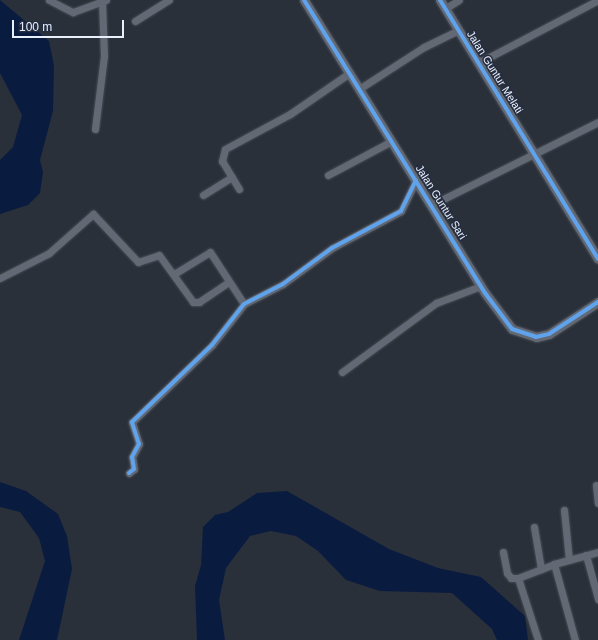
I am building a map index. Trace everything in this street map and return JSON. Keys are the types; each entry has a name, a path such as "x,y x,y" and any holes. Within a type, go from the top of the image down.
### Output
{"street":[{"path":"49,0 73,12 104,1 104,56 95,129"},
{"path":"135,21 169,0"},
{"name":"Jalan Guntur Sari","path":"304,0 348,74 392,141 481,286 505,322 522,335 549,334 598,302"},
{"name":"Jalan Guntur Melati","path":"440,0 480,62 598,259"},
{"path":"446,8 459,0"},
{"path":"480,62 598,0"},
{"path":"359,89 424,46 459,30"},
{"path":"239,189 222,161 225,149 284,118 348,74"},
{"path":"432,205 598,122"},
{"path":"328,175 392,141"},
{"path":"203,195 232,177"},
{"path":"129,473 134,469 132,457 139,444 132,422 212,345 244,304 283,284 332,248 401,211 416,180"},
{"path":"0,278 49,253 93,214 138,262 160,255 196,303 229,282"},
{"path":"174,274 209,252 244,304"},
{"path":"342,372 436,303 481,286"},
{"path":"596,485 598,502"},
{"path":"564,510 569,560"},
{"path":"534,527 541,569"},
{"path":"503,552 507,573 511,578 518,578 554,564 598,552"},
{"path":"586,555 598,599"},
{"path":"554,564 575,640"},
{"path":"518,578 538,640"}],"water":[{"path":"0,0 49,41 54,66 53,111 40,160 43,172 40,193 28,205 0,214 0,160 13,147 22,115 0,73"},
{"path":"0,482 26,491 58,514 67,536 72,569 57,640 19,640 45,561 39,538 20,512 0,507"},
{"path":"287,491 389,549 438,568 481,577 525,616 528,640 497,640 492,629 452,593 380,591 346,580 318,551 296,536 271,531 250,536 226,568 219,600 225,640 197,640 195,586 201,565 203,527 215,515 228,512 257,493"}],"cycle path":[{"path":"304,0 485,293 512,329 536,337 549,334 598,302"},
{"path":"440,0 598,259"},
{"path":"129,473 134,469 132,457 139,444 132,422 212,345 244,304 283,284 332,248 401,211 416,180"}]}
